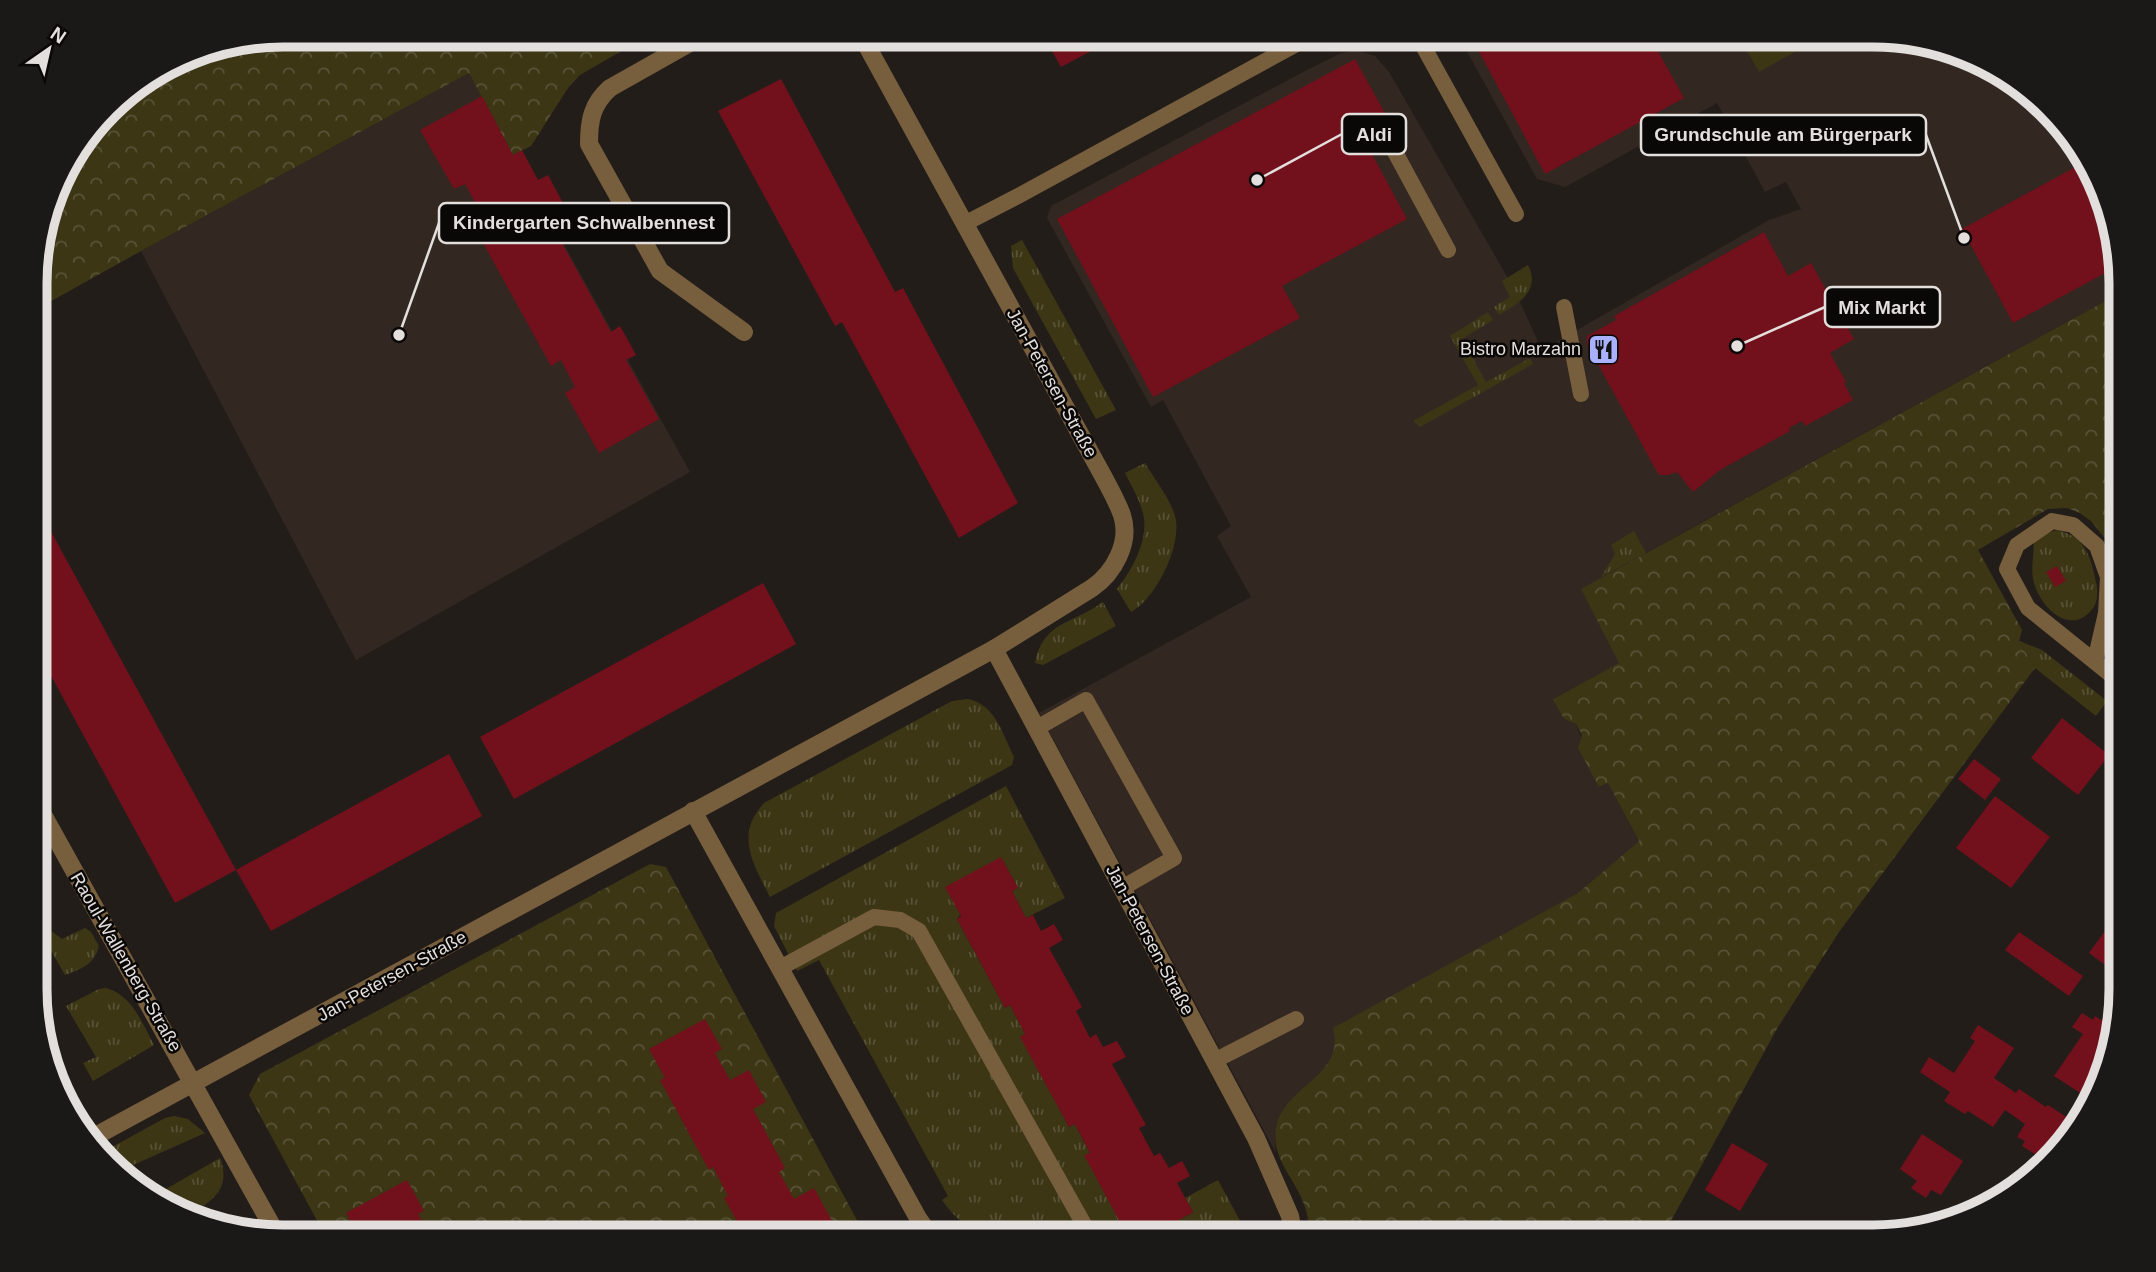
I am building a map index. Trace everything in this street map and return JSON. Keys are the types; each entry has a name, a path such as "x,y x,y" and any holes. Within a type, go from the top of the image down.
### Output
{"street":[{"path":"683,47 610,88 597,99 589,120 589,144 660,271 744,332"},
{"name":"Jan-Petersen-Straße","path":"98,1135 993,649 1101,582 1113,569 1125,535 1123,516 868,47"},
{"name":"Jan-Petersen-Straße","path":"993,649 1256,1138 1292,1224"},
{"path":"693,811 923,1225"},
{"name":"Raoul-Wallenberg-Straße","path":"47,822 195,1083 271,1224"}],"lane":[{"path":"964,224 1291,47"},
{"path":"1424,47 1516,214"},
{"path":"1389,141 1448,250"},
{"path":"1564,307 1581,394"},
{"path":"2095,661 2106,613 2108,577 2097,547 2073,525 2052,520 2017,545 2007,569 2028,608 2108,672"},
{"path":"1037,728 1086,700 1174,858 1122,888"},
{"path":"780,968 874,917 901,920 919,931 1084,1225"},
{"path":"1214,1061 1296,1019"}],"shaded area":[{"path":"1465,47 1873,47 1934,55 1963,65 2017,96 2040,116 2060,139 2077,165 2096,207 2108,267 2108,300 1646,553 1620,663 1554,698 1564,719 1576,724 1600,787 1608,783 1639,841 1578,893 1336,1039 1333,1054 1326,1067 1283,1110 1275,1140 1276,1153 1039,713 1251,597 1217,536 1231,526 1163,400 1151,407 1047,218 1051,206 1307,70 1339,54 1356,50 1375,56 1389,72 1513,287 1542,350 1769,220 1801,209 1786,182 1765,192 1717,103 1565,187 1537,179"},
{"path":"469,73 690,472 356,660 141,251"}],"green space":[{"path":"283,47 628,47 580,75 568,88 531,146 513,155 469,73 47,303 49,252 55,222 65,193 96,139 116,116 139,96 165,79 207,60 252,49"},
{"path":"1745,47 1804,47 1759,72"},
{"path":"1022,240 1116,410 1096,419 1013,268 1011,246"},
{"path":"1528,265 1532,282 1526,296 1499,315 1494,307 1510,297 1502,281"},
{"path":"2108,300 2108,542 2091,521 2080,513 2067,508 2048,509 1978,550 2022,630 2019,641 2035,668 1839,932 1778,1027 1669,1224 1308,1224 1302,1198 1279,1156 1275,1133 1285,1108 1315,1078 1331,1057 1335,1044 1333,1028 1578,893 1639,841 1608,783 1599,787 1578,748 1582,735 1576,724 1564,719 1553,699 1619,663 1581,589"},
{"path":"1488,312 1493,320 1462,339 1486,382 1530,358 1533,364 1420,427 1413,421 1478,385 1450,336"},
{"path":"1145,463 1175,516 1175,541 1158,583 1150,595 1131,612 1117,589 1137,556 1143,537 1144,519 1139,501 1125,473"},
{"path":"2057,530 2080,542 2089,556 2096,582 2095,605 2084,617 2075,620 2056,615 2048,608 2033,579 2034,541"},
{"path":"1634,531 1646,553 1601,577 1615,554 1611,545"},
{"path":"1103,602 1116,626 1043,665 1035,663 1039,649 1052,631"},
{"path":"2019,641 2042,650 2107,701 2096,716 2035,668"},
{"path":"967,699 985,707 997,721 1014,757 1012,765 770,897 753,862 748,838 755,815 764,803 952,701"},
{"path":"1006,786 1065,898 1026,918 1012,891 1018,888 1001,857 957,919 1005,1008 1010,1005 1025,1034 1021,1037 1069,1127 1075,1124 1090,1153 1085,1155 1121,1224 965,1225 951,1212 942,1200 948,1196 819,960 797,971 774,926 776,913"},
{"path":"650,864 666,867 859,1225 319,1225 249,1095 260,1074"},
{"path":"47,928 62,939 85,928 91,932 99,946 97,952 90,962 65,975 47,944"},
{"path":"106,988 129,1003 154,1045 93,1081 83,1063 96,1057 66,1006"},
{"path":"174,1116 188,1119 205,1133 128,1167 109,1148 165,1118"},
{"path":"220,1158 224,1177 222,1184 214,1197 199,1209 162,1191"},
{"path":"1218,1180 1242,1224 1171,1224 1193,1212 1185,1198"}],"building":[{"path":"1050,47 1098,47 1061,67"},
{"path":"1476,47 1656,47 1684,98 1545,174"},
{"path":"1355,59 1392,126 1365,141 1407,219 1282,286 1300,318 1153,397 1057,219"},
{"path":"781,79 895,292 903,288 1018,503 959,538 842,322 835,326 718,111"},
{"path":"482,96 513,155 522,150 538,180 548,175 563,203 546,214 611,332 620,326 629,342 636,355 626,360 659,419 599,453 565,393 575,387 561,360 551,366 468,216 479,210 465,184 454,189 420,130"},
{"path":"2077,166 2096,207 2104,237 2108,272 2013,323 1962,229"},
{"path":"1764,232 1788,276 1811,263 1854,339 1830,353 1853,400 1805,426 1802,421 1789,428 1790,431 1720,470 1693,492 1677,472 1660,475 1657,472 1587,344 1587,336 1616,320 1614,316"},
{"path":"47,524 236,870 175,903 47,668"},
{"path":"2057,566 2066,581 2055,587 2046,572"},
{"path":"763,583 796,644 514,799 480,737"},
{"path":"2062,718 2108,754 2078,795 2031,758"},
{"path":"449,754 482,816 271,931 236,870"},
{"path":"1974,759 2001,779 1985,800 1958,779"},
{"path":"1995,796 2050,837 2011,888 1956,848"},
{"path":"1001,857 1018,888 1012,891 1026,918 1033,915 1041,931 1054,924 1063,940 1049,948 1082,1007 1076,1011 1090,1038 1096,1034 1103,1047 1117,1041 1126,1057 1112,1064 1146,1125 1139,1128 1154,1156 1160,1153 1169,1168 1182,1161 1190,1176 1177,1183 1193,1212 1171,1224 1121,1224 1084,1155 1090,1153 1075,1124 1069,1127 1020,1037 1025,1034 1010,1005 1005,1008 957,919 961,916 945,887"},
{"path":"2108,927 2108,967 2089,953"},
{"path":"2019,932 2083,976 2069,996 2005,950"},
{"path":"2082,1013 2093,1020 2095,1016 2106,1023 2096,1065 2083,1095 2054,1076 2083,1034 2072,1027"},
{"path":"705,1019 722,1049 715,1053 730,1080 749,1070 766,1102 753,1109 785,1168 779,1172 794,1199 814,1188 832,1221 825,1225 739,1225 724,1198 728,1196 713,1167 709,1170 660,1080 665,1078 649,1049"},
{"path":"1978,1025 2014,1048 1994,1078 2016,1093 2019,1089 2069,1119 2039,1157 2022,1146 2025,1141 2017,1137 2025,1124 2005,1110 1993,1127 1968,1111 1965,1114 1944,1101 1950,1092 1920,1072 1929,1057 1954,1073 1975,1041 1970,1038"},
{"path":"1922,1134 1963,1161 1941,1195 1931,1190 1926,1198 1911,1188 1917,1181 1900,1169"},
{"path":"1732,1143 1768,1164 1740,1211 1705,1190"},
{"path":"407,1180 424,1211 418,1214 424,1225 352,1225 346,1213"}],"place":[{"name":"Aldi","path":"1257,180"},
{"name":"Grundschule am Bürgerpark","path":"1964,238"},
{"name":"Kindergarten Schwalbennest","path":"399,335"},
{"name":"Mix Markt","path":"1737,346"},
{"name":"Bistro Marzahn","path":"1604,349"}]}
